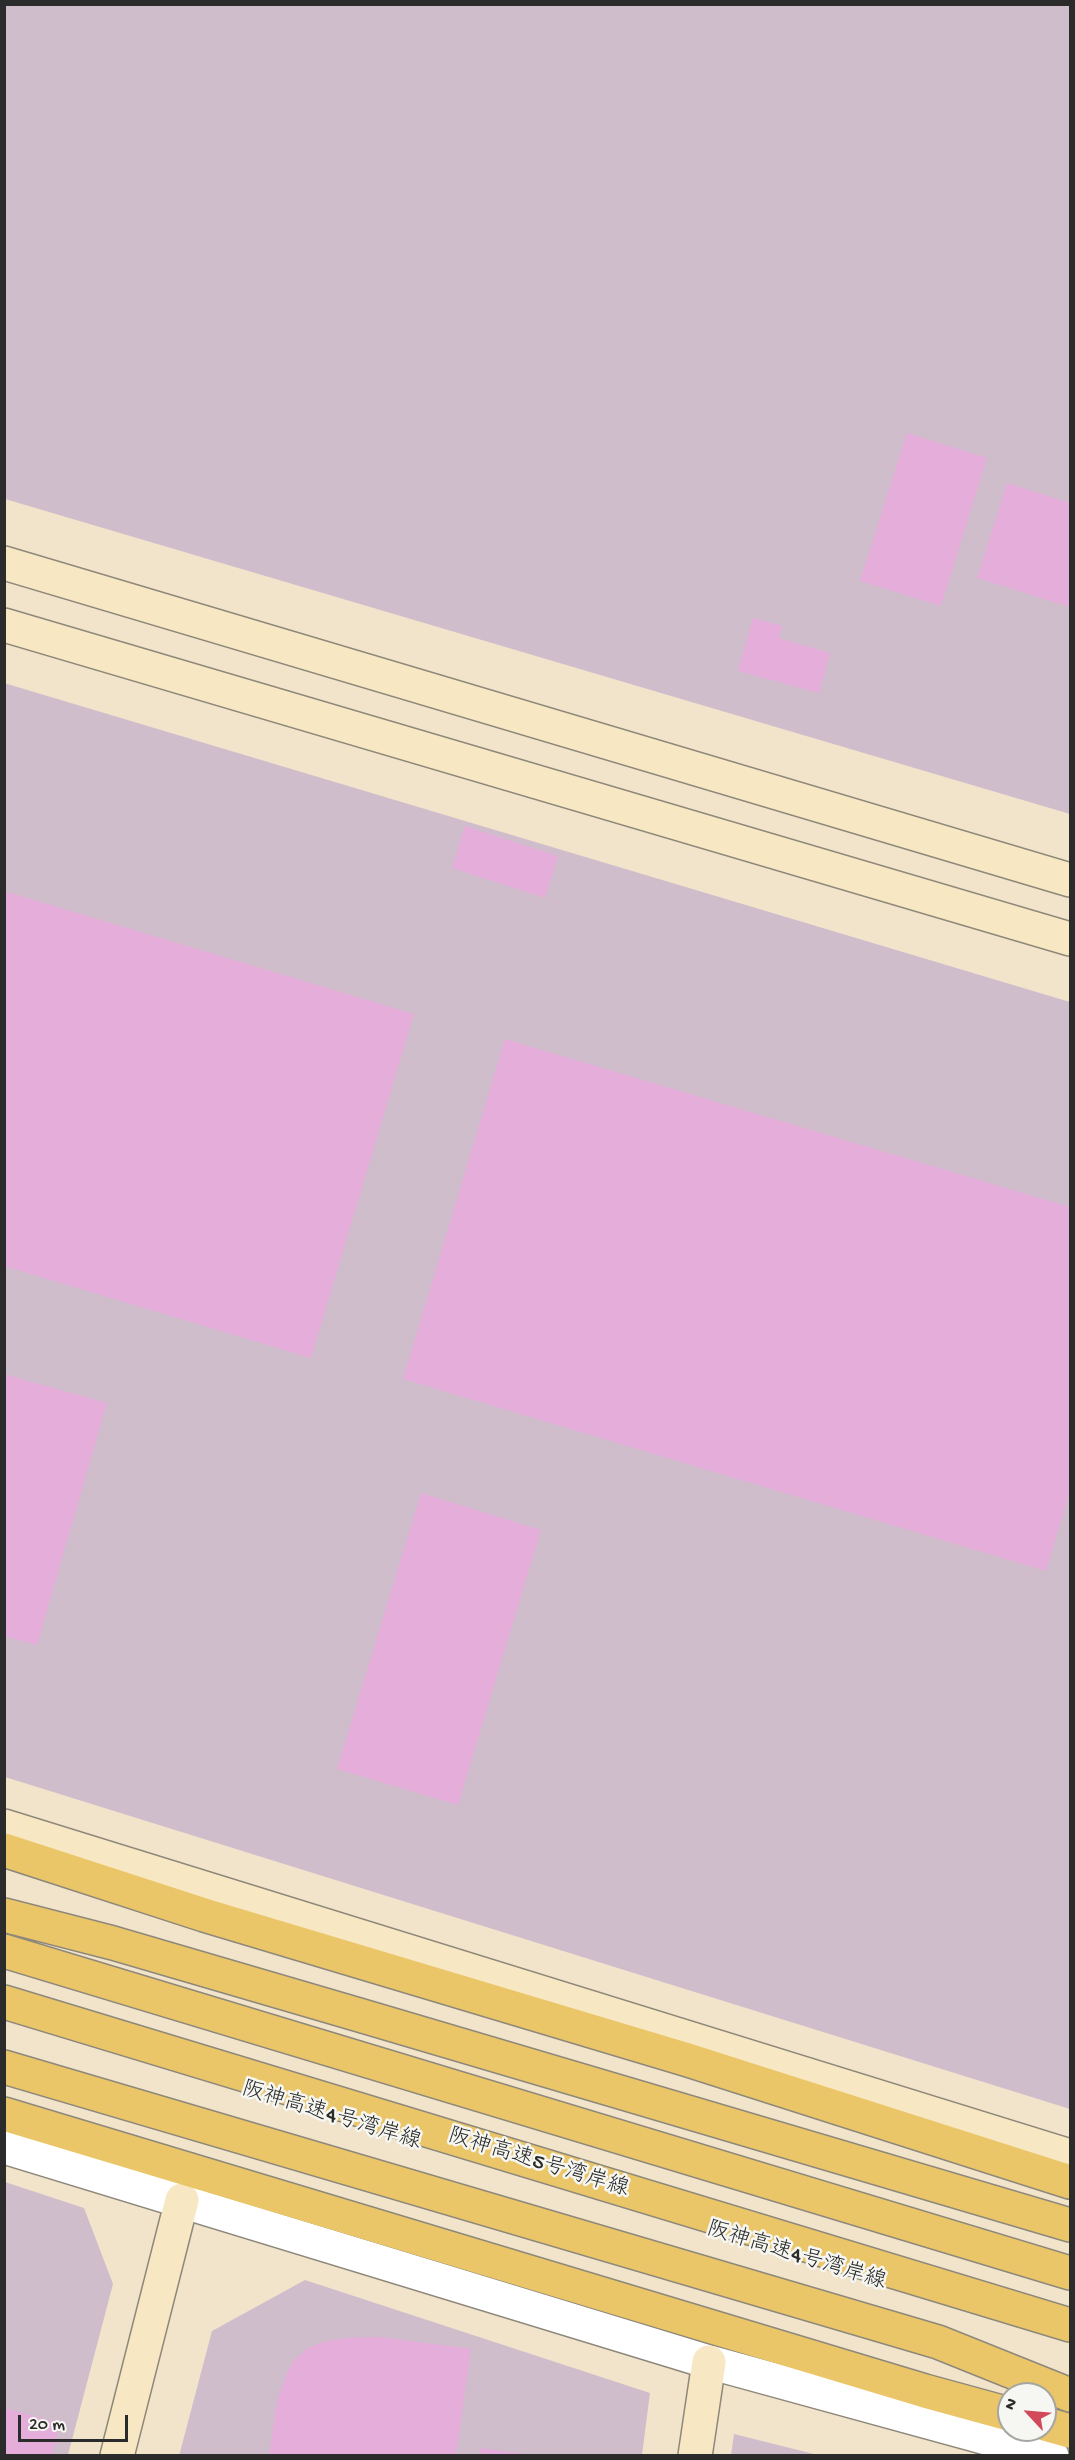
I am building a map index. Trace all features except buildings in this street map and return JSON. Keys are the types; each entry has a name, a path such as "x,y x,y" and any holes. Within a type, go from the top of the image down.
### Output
{"highway":[{"path":"4,1850 204,1915 688,2060 1071,2182"},
{"path":"4,1915 113,1943 366,2016 1071,2225"},
{"path":"4,1935 1071,2256"},
{"path":"4,1951 1071,2273"},
{"name":"阪神高速5号湾岸線","path":"4,2002 1071,2325"},
{"name":"阪神高速4号湾岸線","path":"4,2018 1071,2340"},
{"path":"4,2067 938,2342 1071,2395"},
{"path":"4,2114 997,2411"}],"street":[{"path":"4,563 1071,880"},
{"path":"4,625 1071,939"},
{"path":"4,1826 1071,2156"},
{"path":"4,2147 709,2362 1052,2456"},
{"path":"117,2456 182,2200"},
{"path":"695,2456 709,2362"}],"shaded area":[{"path":"4,5 1070,5 1070,814 5,499"},
{"path":"4,683 1070,1002 1070,2109 5,1777"},
{"path":"5,2182 84,2208 113,2284 68,2455 5,2456"},
{"path":"305,2280 650,2393 642,2455 179,2456 212,2331"},
{"path":"734,2434 818,2455 731,2455"}]}
